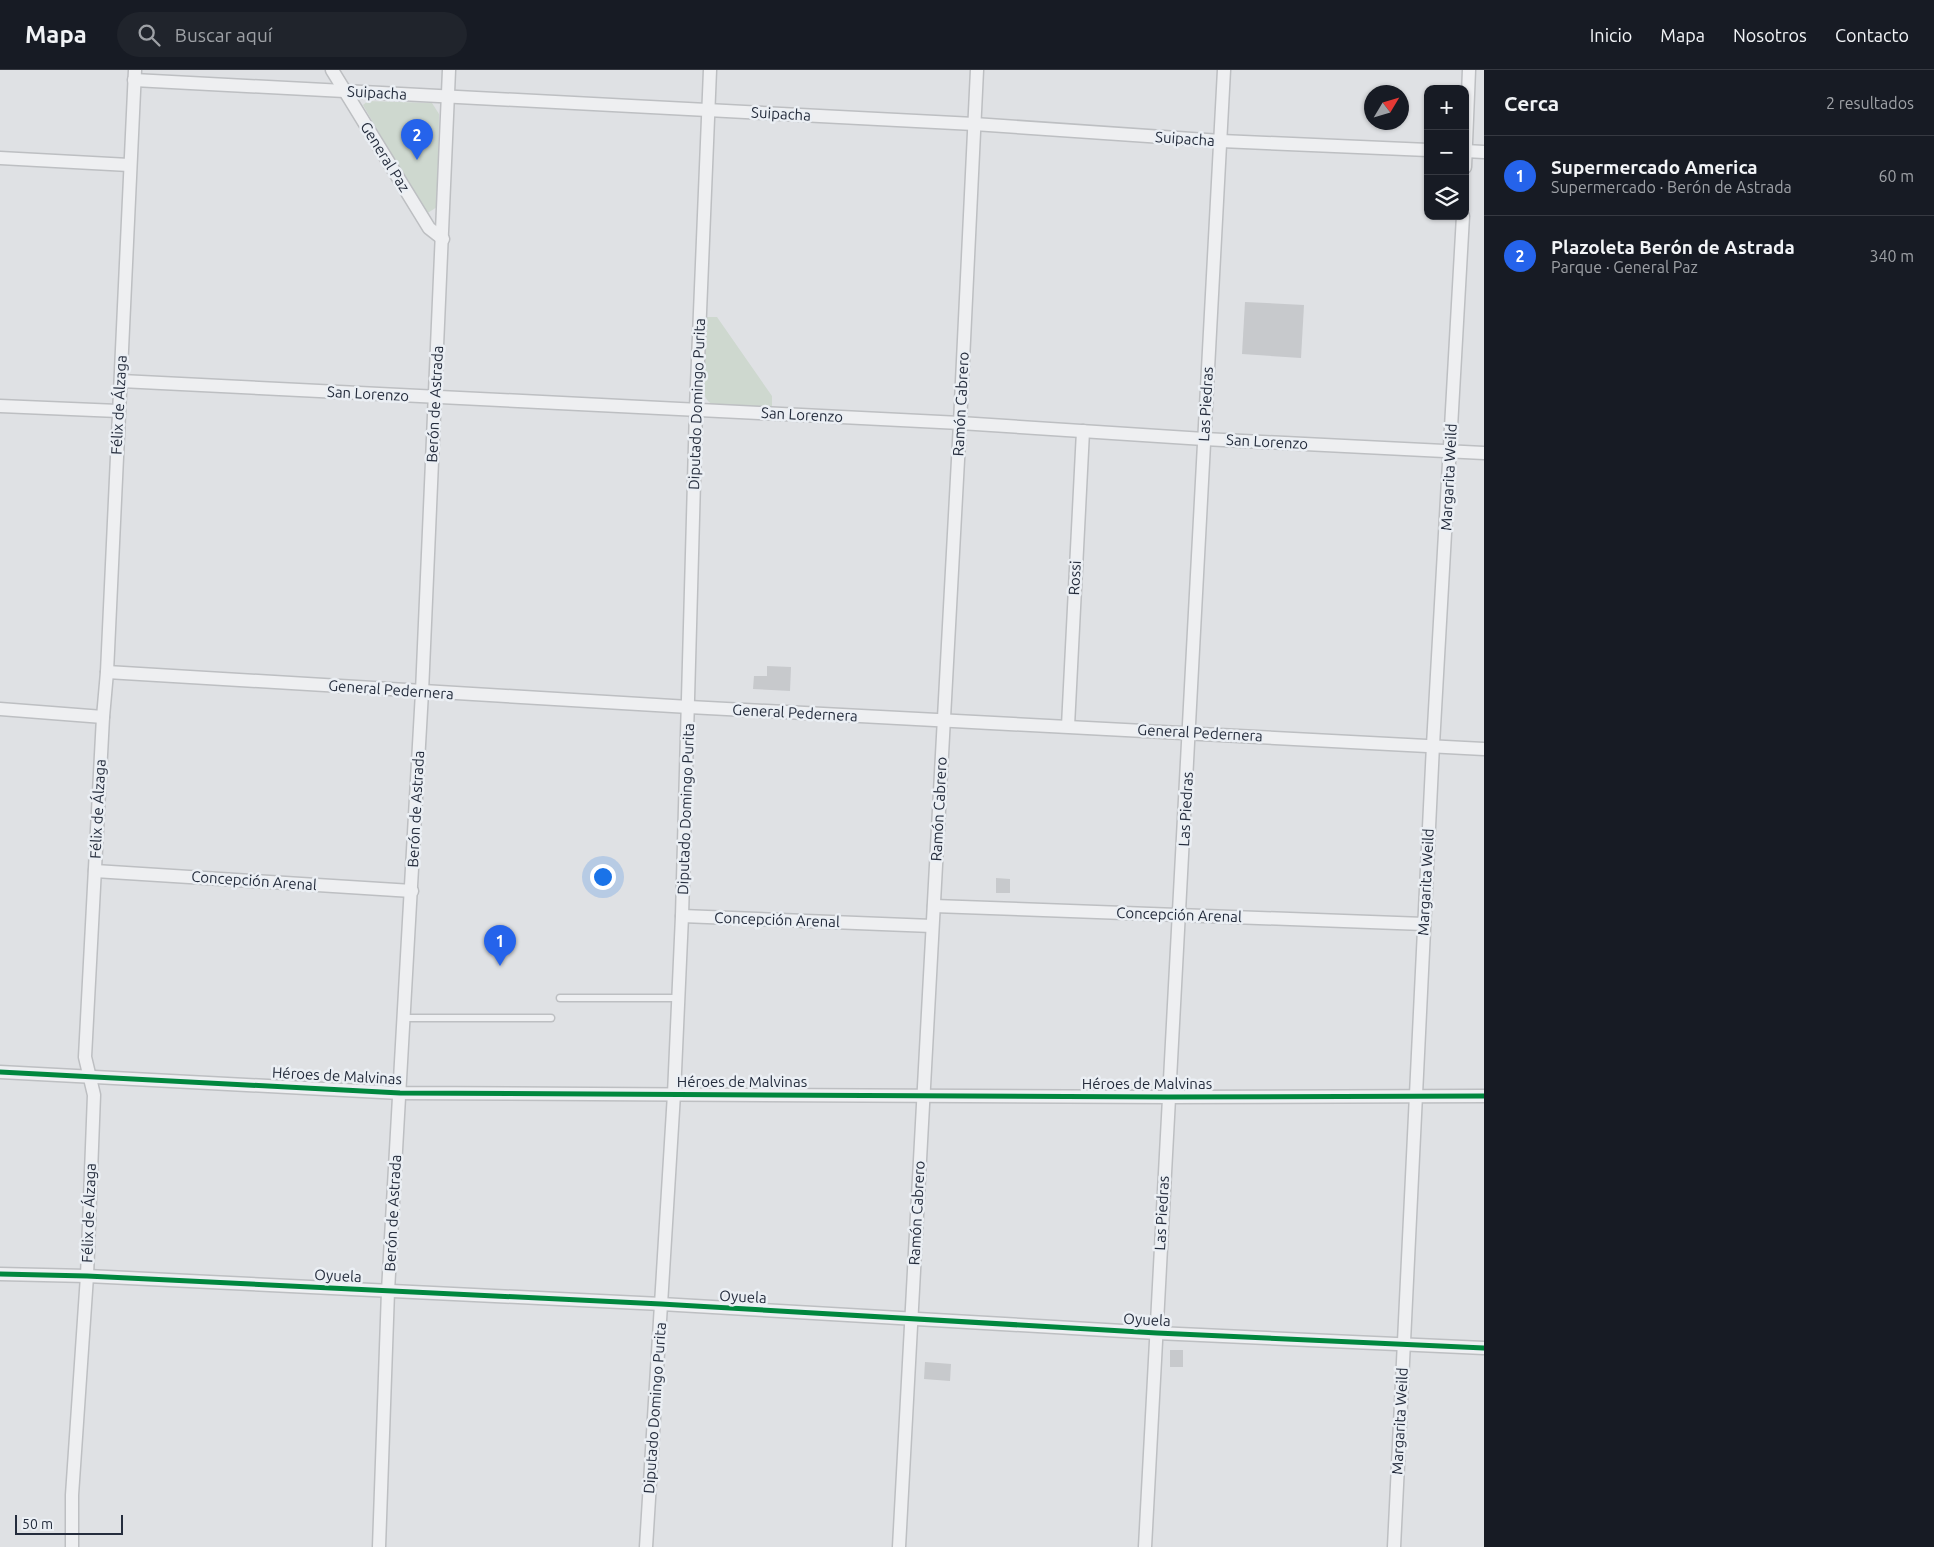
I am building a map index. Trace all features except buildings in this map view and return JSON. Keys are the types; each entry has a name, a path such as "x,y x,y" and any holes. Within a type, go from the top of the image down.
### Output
{"street":[{"name":"General Paz","path":"332,70 429,228 443,239"},
{"name":"Berón de Astrada","path":"379,1547 388,1291 422,692 449,70"},
{"name":"Diputado Domingo Purita","path":"646,1547 674,1094 682,916 696,410 710,70"},
{"name":"Ramón Cabrero","path":"899,1547 960,423 977,70"},
{"name":"Las Piedras","path":"1145,1547 1224,70"},
{"path":"1467,130 1469,70"},
{"name":"Suipacha","path":"134,75 344,91 974,124 1221,141 1424,150"},
{"name":"Félix de Álzaga","path":"72,1547 72,1494 87,1276 94,1095 85,1057 107,672 134,75"},
{"path":"1469,151 1484,152"},
{"path":"0,158 130,165"},
{"name":"Margarita Weild","path":"1394,1547 1433,745 1463,220"},
{"name":"San Lorenzo","path":"121,382 960,423 1204,439 1484,453"},
{"path":"0,406 118,411"},
{"name":"Rossi","path":"1068,726 1083,430"},
{"name":"General Pedernera","path":"107,672 689,707 1484,749"},
{"path":"0,709 103,717"},
{"name":"Concepción Arenal","path":"95,871 412,891"},
{"name":"Concepción Arenal","path":"934,906 1424,924"},
{"name":"Concepción Arenal","path":"682,916 932,926"},
{"name":"Héroes de Malvinas","path":"0,1072 400,1092 1168,1097 1484,1096"},
{"name":"Oyuela","path":"0,1274 87,1276 661,1304 1157,1333 1484,1348"}],"lane":[{"path":"560,998 678,998"},
{"path":"404,1018 550,1018"}],"shaded area":[{"path":"368,101 432,103 439,114 437,207 426,214 363,105"},
{"path":"707,317 717,317 772,396 772,408 739,408 714,405 709,402 703,388"}],"cycle path":[{"path":"0,1072 400,1093 1168,1097 1484,1096"},
{"path":"0,1274 87,1276 661,1304 1157,1333 1484,1348"}],"place":[{"name":"Plazoleta Berón de Astrada","path":"417,160"},
{"name":"Supermercado America","path":"500,966"}]}
